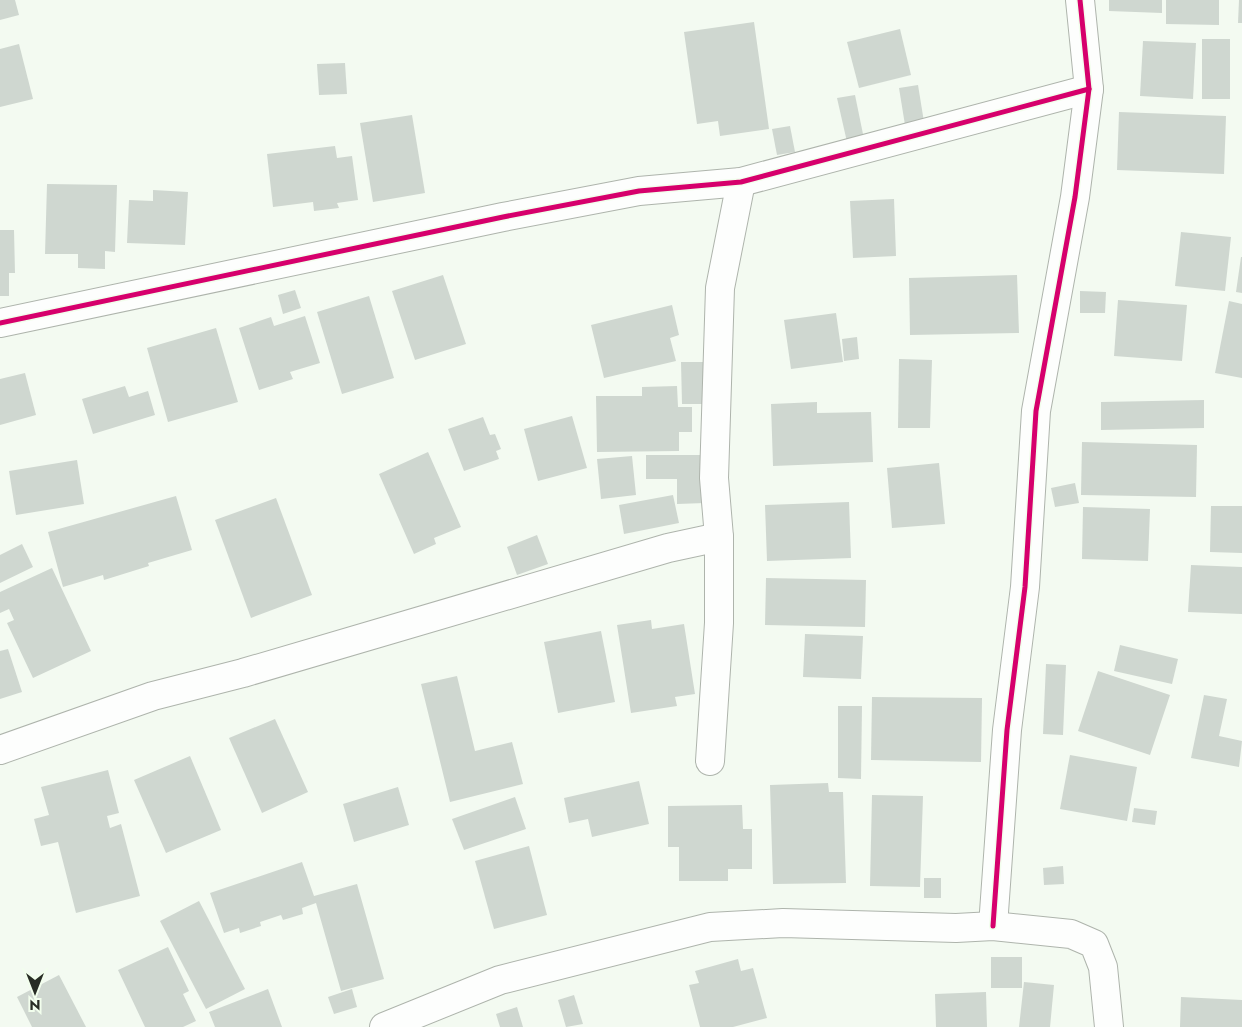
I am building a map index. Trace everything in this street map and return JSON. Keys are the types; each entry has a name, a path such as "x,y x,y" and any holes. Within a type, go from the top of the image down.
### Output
{"street":[{"path":"993,926 1007,730 1025,587 1036,410 1075,197 1089,89 1080,0"},
{"path":"0,323 503,216 639,191 741,182 1089,89"},
{"path":"710,761 719,623 719,537 714,478 720,288 741,182"},
{"path":"0,750 154,696 243,673 668,548 719,537"},
{"path":"384,1027 500,980 710,927 783,923 956,928 993,926 1071,934 1094,944 1103,967 1109,1027"}],"building":[{"path":"0,0 15,0 19,15 0,20"},
{"path":"1109,0 1162,0 1162,13 1109,11"},
{"path":"1166,0 1219,0 1219,25 1166,24"},
{"path":"1239,0 1242,0 1242,23 1238,23"},
{"path":"754,22 769,129 720,136 718,121 697,124 684,32"},
{"path":"900,29 911,75 859,88 847,42"},
{"path":"1202,39 1230,39 1230,99 1202,99"},
{"path":"1143,41 1196,43 1193,99 1140,96"},
{"path":"19,44 33,99 0,107 0,49"},
{"path":"345,63 347,94 319,95 317,64"},
{"path":"918,85 924,122 905,125 899,88"},
{"path":"855,95 864,139 847,142 837,98"},
{"path":"1119,112 1226,116 1224,174 1117,170"},
{"path":"412,115 425,193 373,202 360,123"},
{"path":"790,126 795,152 777,155 772,129"},
{"path":"335,146 337,158 352,156 358,200 337,203 339,208 314,211 313,202 273,207 267,154"},
{"path":"47,184 117,185 115,252 105,251 105,269 78,268 78,254 45,254"},
{"path":"153,190 188,192 185,245 127,243 129,200 153,201"},
{"path":"894,199 896,256 853,258 850,201"},
{"path":"0,230 14,230 15,273 9,273 9,296 0,296"},
{"path":"1181,232 1231,237 1225,291 1175,286"},
{"path":"1242,257 1242,293 1236,292"},
{"path":"443,275 466,344 415,360 392,291"},
{"path":"1017,275 1019,333 910,335 909,278"},
{"path":"295,290 301,308 283,314 278,295"},
{"path":"1080,291 1106,292 1105,313 1080,313"},
{"path":"369,296 394,378 342,394 317,312"},
{"path":"1118,300 1187,305 1182,361 1114,356"},
{"path":"1229,301 1242,304 1242,378 1215,373"},
{"path":"672,305 679,335 670,338 676,361 604,378 591,325"},
{"path":"836,313 843,362 791,369 784,320"},
{"path":"305,316 320,363 290,372 293,379 259,390 239,328 271,317 274,326"},
{"path":"216,328 238,402 168,422 147,348"},
{"path":"857,337 859,359 844,361 842,339"},
{"path":"899,359 932,360 930,428 898,428"},
{"path":"681,362 706,362 707,404 682,404"},
{"path":"25,373 36,415 0,425 0,379"},
{"path":"125,386 129,397 148,391 155,415 93,434 82,399"},
{"path":"677,386 678,407 692,407 692,432 679,432 679,451 597,452 596,396 642,396 642,387"},
{"path":"1204,400 1204,428 1101,430 1101,402"},
{"path":"817,402 817,413 871,412 873,462 773,466 771,404"},
{"path":"572,416 587,468 538,481 524,429"},
{"path":"483,417 490,435 495,434 501,449 496,451 499,459 464,471 448,429"},
{"path":"1082,442 1197,445 1196,497 1081,495"},
{"path":"428,452 461,527 434,538 436,544 414,554 379,474"},
{"path":"646,455 704,455 705,503 677,504 677,479 646,479"},
{"path":"632,456 636,495 601,499 597,459"},
{"path":"77,460 84,504 16,515 9,471"},
{"path":"939,463 945,524 892,528 887,468"},
{"path":"1075,483 1079,503 1055,507 1051,488"},
{"path":"673,495 679,523 624,534 619,505"},
{"path":"176,496 192,550 148,563 149,566 104,580 103,575 63,587 48,532"},
{"path":"276,498 312,595 251,618 215,520"},
{"path":"849,502 851,558 767,561 765,505"},
{"path":"1211,506 1242,506 1242,553 1210,552"},
{"path":"1083,507 1150,509 1148,561 1082,559"},
{"path":"537,535 548,564 517,575 507,547"},
{"path":"22,544 33,567 0,583 0,555"},
{"path":"1191,565 1242,567 1242,614 1188,612"},
{"path":"52,568 91,651 33,678 7,623 14,620 9,609 0,613 0,592"},
{"path":"766,578 866,580 865,627 765,625"},
{"path":"651,620 652,629 684,624 695,694 675,697 677,706 631,713 617,625"},
{"path":"601,631 615,702 558,713 544,642"},
{"path":"805,634 863,636 861,679 803,677"},
{"path":"1120,645 1178,659 1172,684 1114,671"},
{"path":"8,649 22,692 0,699 0,651"},
{"path":"1046,664 1066,665 1063,735 1043,734"},
{"path":"1098,671 1170,695 1150,755 1078,731"},
{"path":"457,676 475,751 512,742 523,784 450,802 421,684"},
{"path":"1204,695 1227,699 1219,736 1242,741 1239,767 1191,758"},
{"path":"872,697 982,698 981,762 871,760"},
{"path":"838,706 862,706 861,779 838,778"},
{"path":"275,719 308,792 262,813 229,738"},
{"path":"1070,755 1137,767 1127,821 1060,809"},
{"path":"190,756 221,830 166,853 134,780"},
{"path":"108,770 119,813 107,816 110,828 121,824 140,896 76,913 58,842 41,846 34,819 49,815 41,787"},
{"path":"639,781 649,824 592,837 588,819 569,823 564,798"},
{"path":"828,783 829,792 843,792 846,883 773,884 770,785"},
{"path":"398,787 409,825 354,842 343,804"},
{"path":"872,795 923,796 920,887 870,886"},
{"path":"515,797 526,829 464,850 452,819"},
{"path":"742,805 743,829 752,829 752,869 728,869 728,881 679,881 679,847 668,847 668,806"},
{"path":"1134,808 1157,811 1155,825 1132,822"},
{"path":"529,846 547,915 494,929 475,861"},
{"path":"302,862 314,896 357,884 384,979 341,991 316,903 302,908 303,914 283,920 281,915 260,922 261,926 240,933 239,928 224,933 210,893"},
{"path":"1063,866 1064,884 1044,885 1043,868"},
{"path":"924,878 941,878 941,898 924,898"},
{"path":"199,901 245,989 206,1009 160,921"},
{"path":"168,947 189,991 183,994 196,1021 183,1027 145,1027 118,970"},
{"path":"991,957 1022,957 1022,988 991,988"},
{"path":"738,959 741,971 753,968 767,1018 733,1027 700,1027 689,985 699,983 695,971"},
{"path":"59,975 86,1027 32,1027 17,997"},
{"path":"1024,982 1054,985 1050,1027 1019,1027"},
{"path":"268,989 282,1027 215,1027 209,1012"},
{"path":"352,989 357,1007 334,1014 328,997"},
{"path":"986,992 987,1027 936,1027 935,994"},
{"path":"574,995 583,1024 566,1027 558,1000"},
{"path":"1181,997 1242,1000 1242,1027 1180,1027"},
{"path":"517,1007 523,1027 500,1027 496,1014"}],"cycle path":[{"path":"993,926 1007,730 1025,587 1036,411 1075,197 1089,89 1080,0"},
{"path":"0,323 503,217 639,191 741,182 1089,89"}]}
